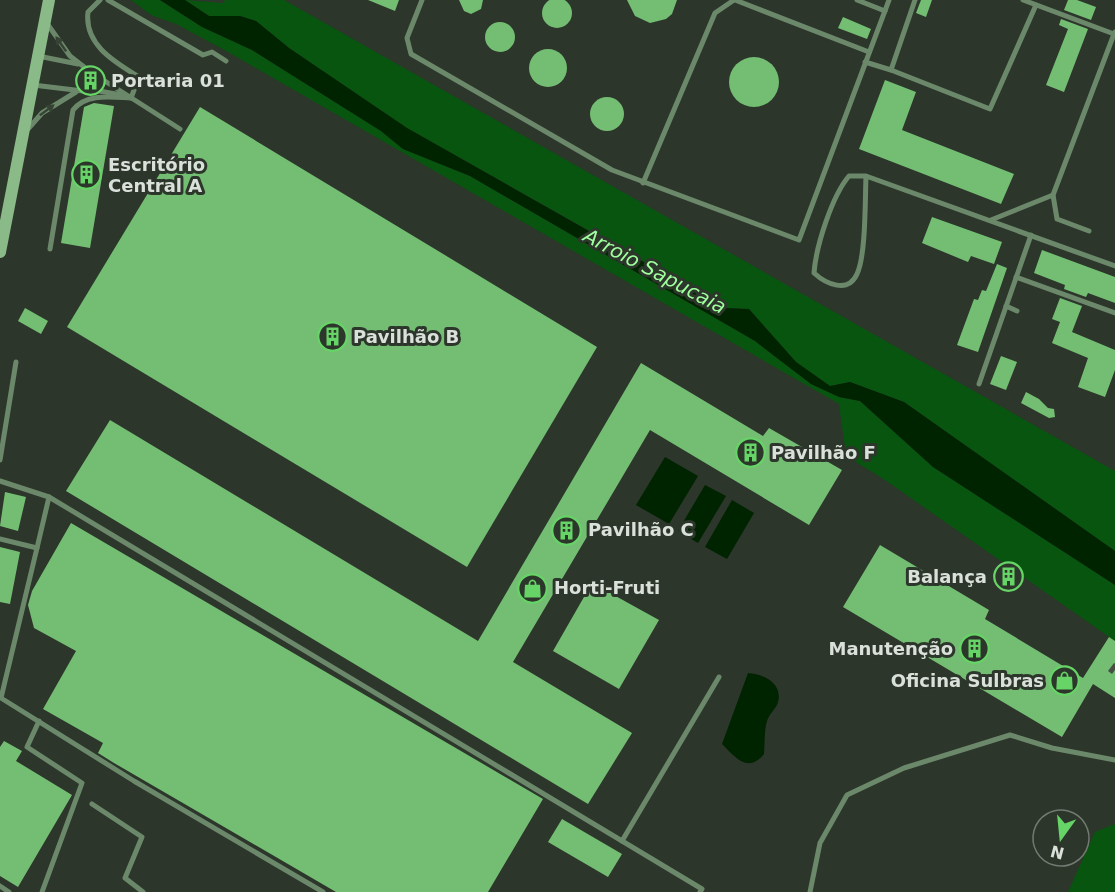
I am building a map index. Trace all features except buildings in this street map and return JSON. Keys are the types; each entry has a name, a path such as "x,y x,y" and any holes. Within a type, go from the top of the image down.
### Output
{"main road":[{"path":"0,252 49,0"}],"lane":[{"path":"100,0 88,12 88,31 95,42 117,63 139,77 131,98"},
{"path":"108,0 203,55 212,52 226,61"},
{"path":"422,0 407,38 411,54 612,170 799,240 889,0"},
{"path":"643,183 715,13 735,0 869,52"},
{"path":"857,0 885,11"},
{"path":"891,70 915,0"},
{"path":"1023,0 1114,33 1053,195 1058,219 1089,231"},
{"path":"865,62 990,109 1036,5"},
{"path":"45,20 64,49 88,70"},
{"path":"38,56 80,64"},
{"path":"96,76 180,129"},
{"path":"33,85 76,92 83,91"},
{"path":"93,90 131,98"},
{"path":"23,134 42,113 76,92"},
{"path":"50,249 73,110 81,101 90,98 131,98"},
{"path":"866,176 857,276 849,284 835,286 814,273 815,259 839,187 849,176 866,176 1115,266"},
{"path":"990,220 1053,195"},
{"path":"980,384 1031,235"},
{"path":"1016,277 1115,313"},
{"path":"1006,306 1017,311"},
{"path":"0,460 16,362"},
{"path":"0,481 49,497 702,889 700,892"},
{"path":"49,497 1,698 134,781 323,892"},
{"path":"0,539 37,548"},
{"path":"622,841 719,677"},
{"path":"39,721 27,747 82,783 42,892"},
{"path":"810,892 820,843 847,795 904,768 1010,735 1052,748 1115,760"},
{"path":"92,804 142,837 125,878 143,892"},
{"path":"0,886 9,892"}],"green space":[{"path":"131,0 160,0 202,27 252,50 381,131 403,149 470,176 755,341 811,384 839,397 860,401 933,467 1115,585 1115,641 885,480 846,456 839,404 228,52 176,24 151,15"},
{"path":"185,0 223,3 225,0 284,0 1115,471 1115,551 904,402 850,382 830,386 796,362 749,309 726,308 407,128 289,48 256,21 240,16 209,16"},
{"path":"1115,824 1115,892 1068,892 1079,868 1091,868 1091,841 1095,832"}],"water":[{"name":"Arroio Sapucaia","path":"160,0 185,0 209,16 240,16 256,21 289,48 407,128 725,308 749,309 796,362 830,386 850,382 904,402 1115,551 1115,585 933,467 860,401 839,397 811,384 755,341 470,176 403,149 381,131 252,50 202,27"},
{"path":"665,457 698,476 669,524 636,505"},
{"path":"705,485 726,496 698,543 678,531"},
{"path":"732,500 754,513 727,559 705,547"},
{"path":"748,673 767,678 772,682 776,686 779,698 767,721 764,754 753,763 737,758 722,744"}],"tunnel":[{"path":"1111,667 1115,670"}],"place":[{"name":"Portaria 01","path":"90,81"},
{"name":"Escritório Central A","path":"87,175"},
{"name":"Pavilhão B","path":"332,337"},
{"name":"Pavilhão F","path":"750,453"},
{"name":"Pavilhão C","path":"567,530"},
{"name":"Balança","path":"1008,577"},
{"name":"Horti-Fruti","path":"533,588"},
{"name":"Manutenção","path":"974,649"},
{"name":"Oficina Sulbras","path":"1065,681"}]}
